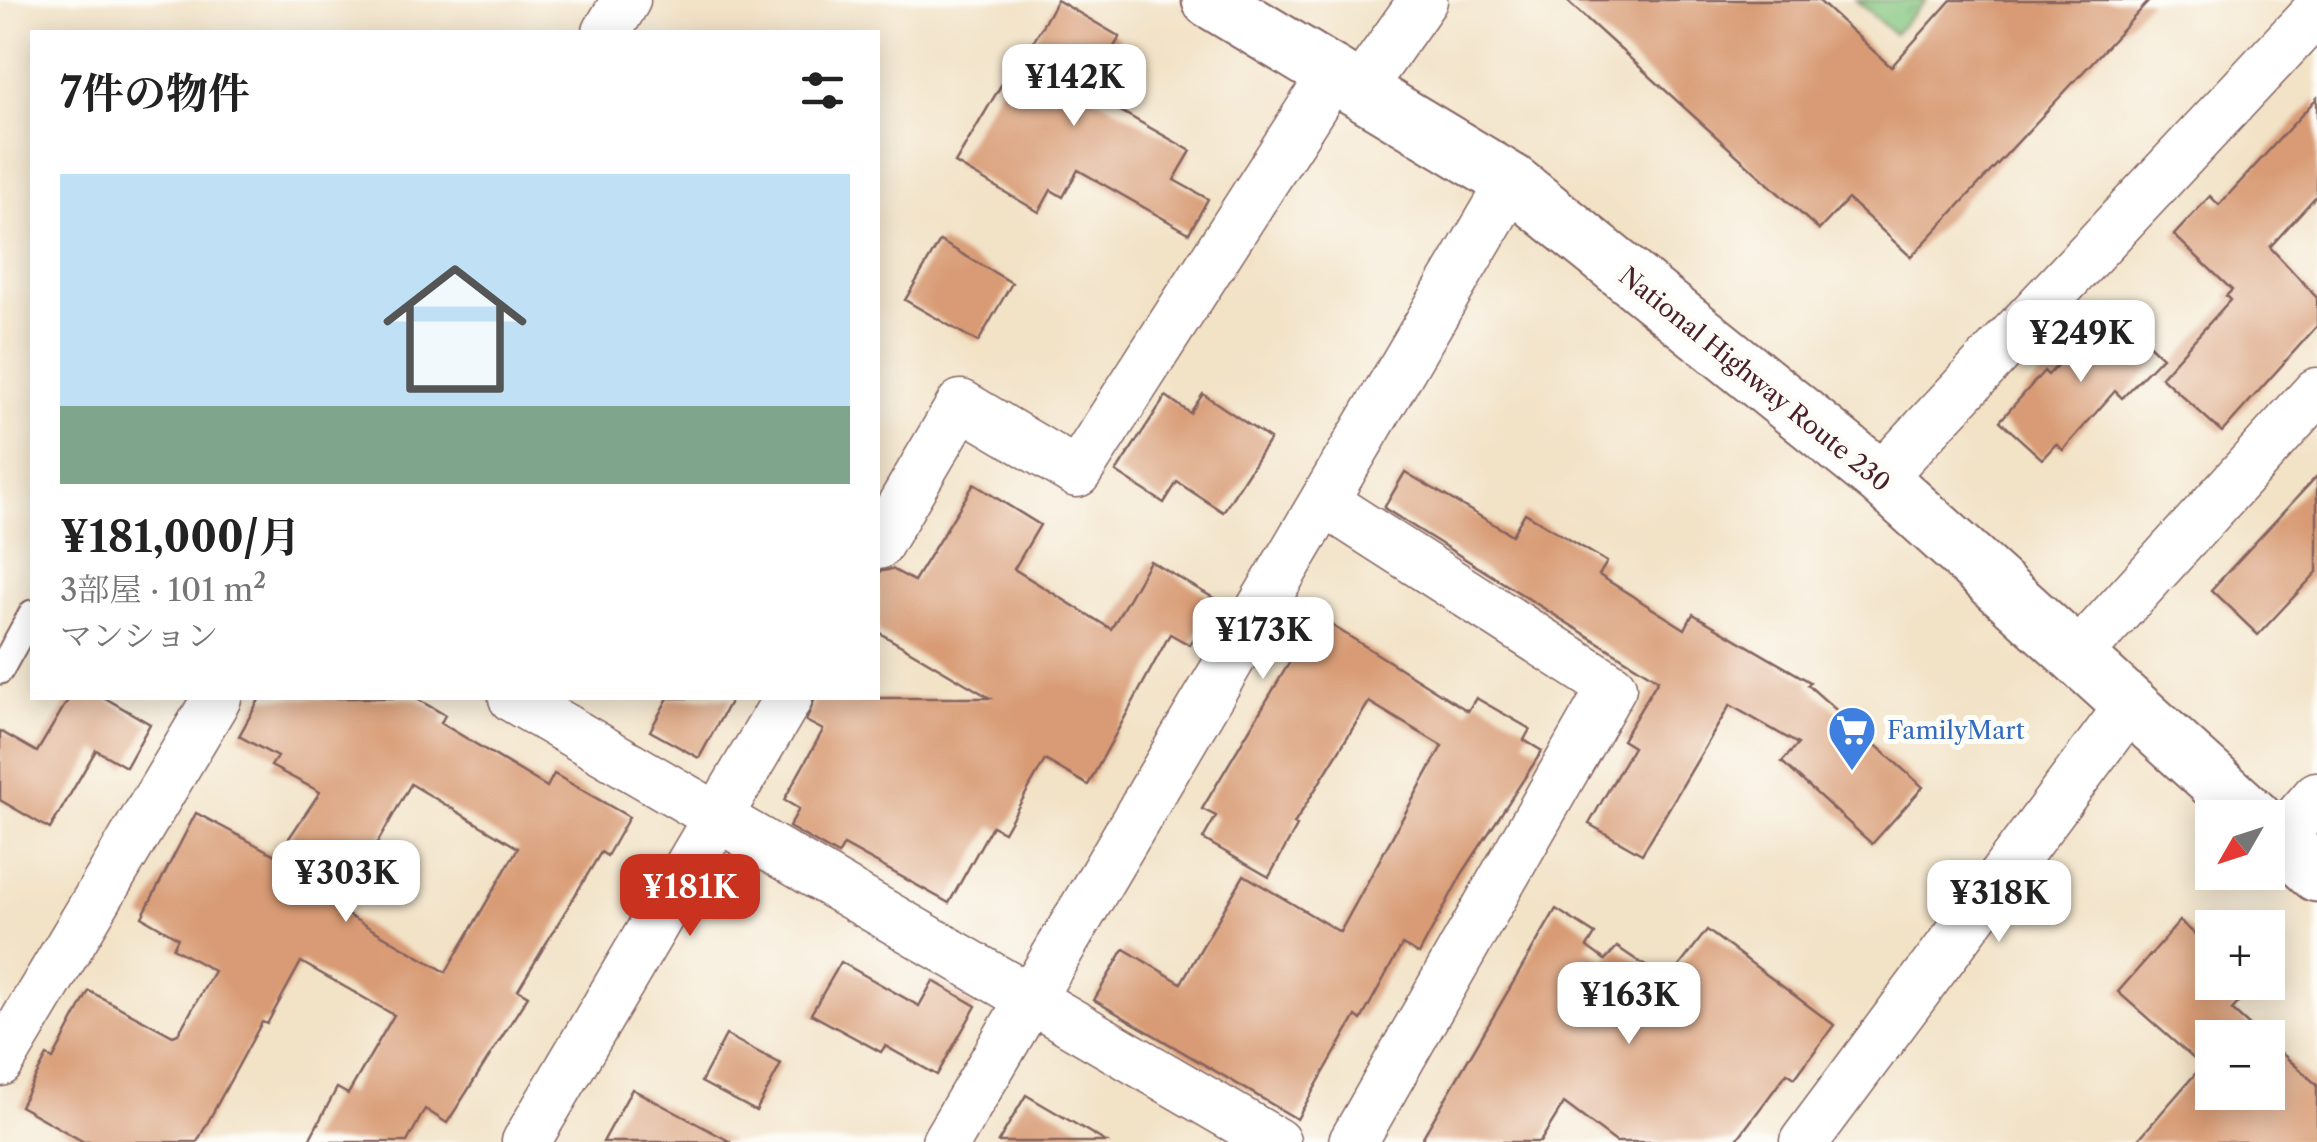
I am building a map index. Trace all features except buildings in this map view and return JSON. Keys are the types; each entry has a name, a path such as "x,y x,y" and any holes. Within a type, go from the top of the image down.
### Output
{"highway":[{"name":"National Highway Route 230","path":"1210,0 1512,182 1880,478 2236,800"}],"street":[{"path":"608,30 626,0"},
{"path":"880,542 961,404 1076,473 1348,80 1423,0"},
{"path":"1880,478 2317,12"},
{"path":"946,1142 1512,182"},
{"path":"2078,655 2317,392"},
{"path":"1324,502 1612,688 1353,1142"},
{"path":"0,1062 216,700"},
{"path":"517,700 1276,1142"},
{"path":"526,1142 787,700"},
{"path":"1804,1142 2132,702"},
{"path":"2285,833 2317,796"}],"lane":[{"path":"0,671 30,617"}],"green space":[{"path":"1856,0 1926,0 1894,34"}],"place":[{"name":"FamilyMart","path":"1852,772"}]}
